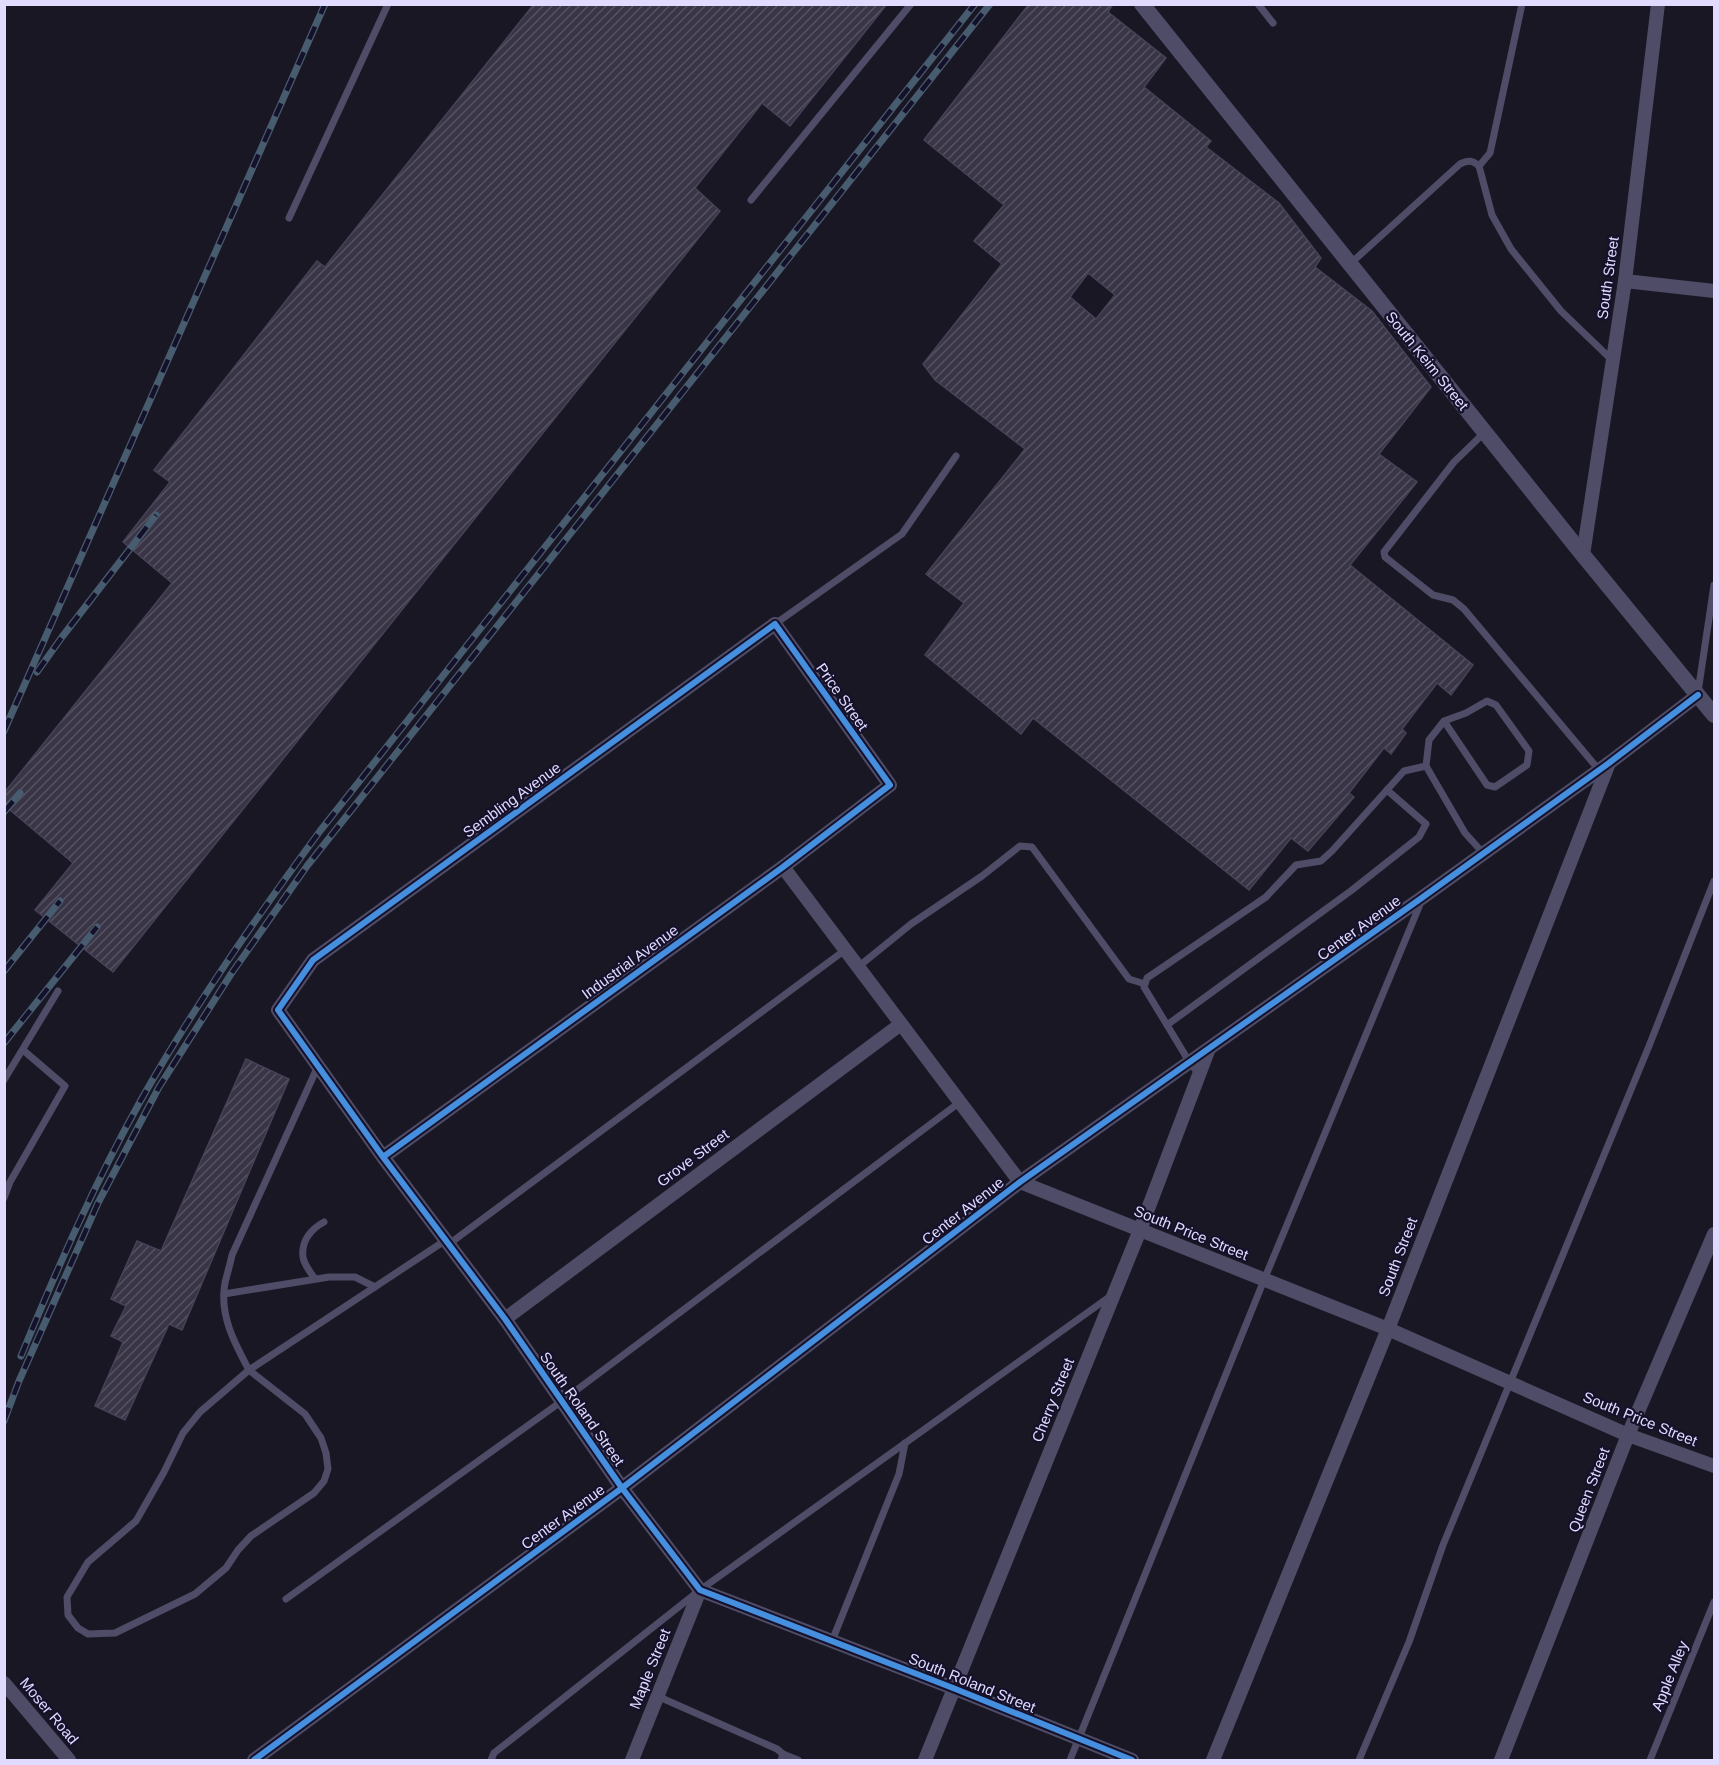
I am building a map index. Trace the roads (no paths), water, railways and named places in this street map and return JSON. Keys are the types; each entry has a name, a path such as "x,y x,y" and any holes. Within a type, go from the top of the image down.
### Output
{"street":[{"name":"South Keim Street","path":"1142,4 1714,715"},
{"name":"South Street","path":"1583,555 1625,281 1658,4"},
{"path":"1625,281 1714,291"},
{"name":"Price Street","path":"775,624 890,785"},
{"name":"Sembling Avenue","path":"278,1010 313,960 775,624"},
{"name":"Center Avenue","path":"254,1761 622,1488 1020,1182 1195,1069 1208,1051 1484,854 1698,695"},
{"name":"South Street","path":"1213,1761 1388,1329 1604,766"},
{"name":"Industrial Avenue","path":"383,1157 783,867 890,785"},
{"path":"783,867 1020,1182"},
{"name":"South Roland Street","path":"278,1010 383,1157 506,1319 622,1488 700,1590 953,1688 1132,1761"},
{"name":"Grove Street","path":"506,1319 901,1024"},
{"name":"Cherry Street","path":"925,1761 1140,1230 1195,1069"},
{"name":"South Price Street","path":"1020,1182 1388,1329 1629,1435 1714,1466"},
{"name":"Queen Street","path":"1501,1761 1629,1435 1714,1233"},
{"name":"Maple Street","path":"632,1761 700,1590"},
{"name":"Moser Road","path":"4,1683 69,1761"}],"lane":[{"path":"288,218 388,4"},
{"path":"751,200 911,4"},
{"path":"1258,4 1273,23"},
{"path":"1479,166 1491,153 1522,4"},
{"path":"1350,264 1460,164 1468,160 1474,162 1479,166 1492,215 1511,249 1561,311 1613,361"},
{"path":"1485,432 1454,462 1384,552 1385,557 1433,595 1453,600 1464,609 1604,766"},
{"path":"775,624 902,534 956,456"},
{"path":"1698,695 1714,585"},
{"path":"1444,721 1487,786 1495,787 1527,765 1529,751 1496,705 1487,701 1466,713 1444,721 1429,740 1426,766 1464,833 1484,854"},
{"path":"1195,1069 1144,987 1148,978 1266,897 1296,866 1321,861 1332,852 1404,771 1426,766"},
{"path":"1167,1025 1352,890 1419,837 1426,824 1387,790"},
{"path":"858,967 911,924 982,876 1020,846 1032,847 1129,979 1145,984"},
{"path":"1359,1761 1408,1642 1443,1545 1649,1046 1714,881"},
{"path":"1070,1761 1264,1280 1423,897"},
{"path":"318,1066 232,1256 225,1285 224,1304 227,1322 249,1370 306,1414 321,1438 328,1469 324,1481 314,1493 251,1536 226,1568 195,1594 115,1633 88,1634 78,1628 68,1615 67,1597 88,1562 136,1521 183,1433 200,1412 249,1370 448,1242 845,950"},
{"path":"4,1080 58,991"},
{"path":"4,1198 10,1182 65,1086 23,1050"},
{"path":"286,1599 562,1401 960,1102"},
{"path":"315,1279 303,1258 304,1248 311,1231 324,1222"},
{"path":"224,1294 329,1277 355,1277 375,1287"},
{"path":"491,1761 494,1753 700,1590 1115,1292"},
{"path":"832,1641 899,1474 905,1443"},
{"name":"Apple Alley","path":"1650,1761 1714,1602"},
{"path":"657,1696 777,1749 782,1757 798,1761"}],"railway":[{"path":"4,731 325,4"},
{"path":"21,1356 77,1226 141,1100 204,997 272,897 320,831 975,4"},
{"path":"4,1421 19,1381 98,1203 159,1087 231,974 307,866 990,4"},
{"path":"37,672 156,515"},
{"path":"4,812 20,793"},
{"path":"4,971 60,901"},
{"path":"4,1043 97,927"}]}
